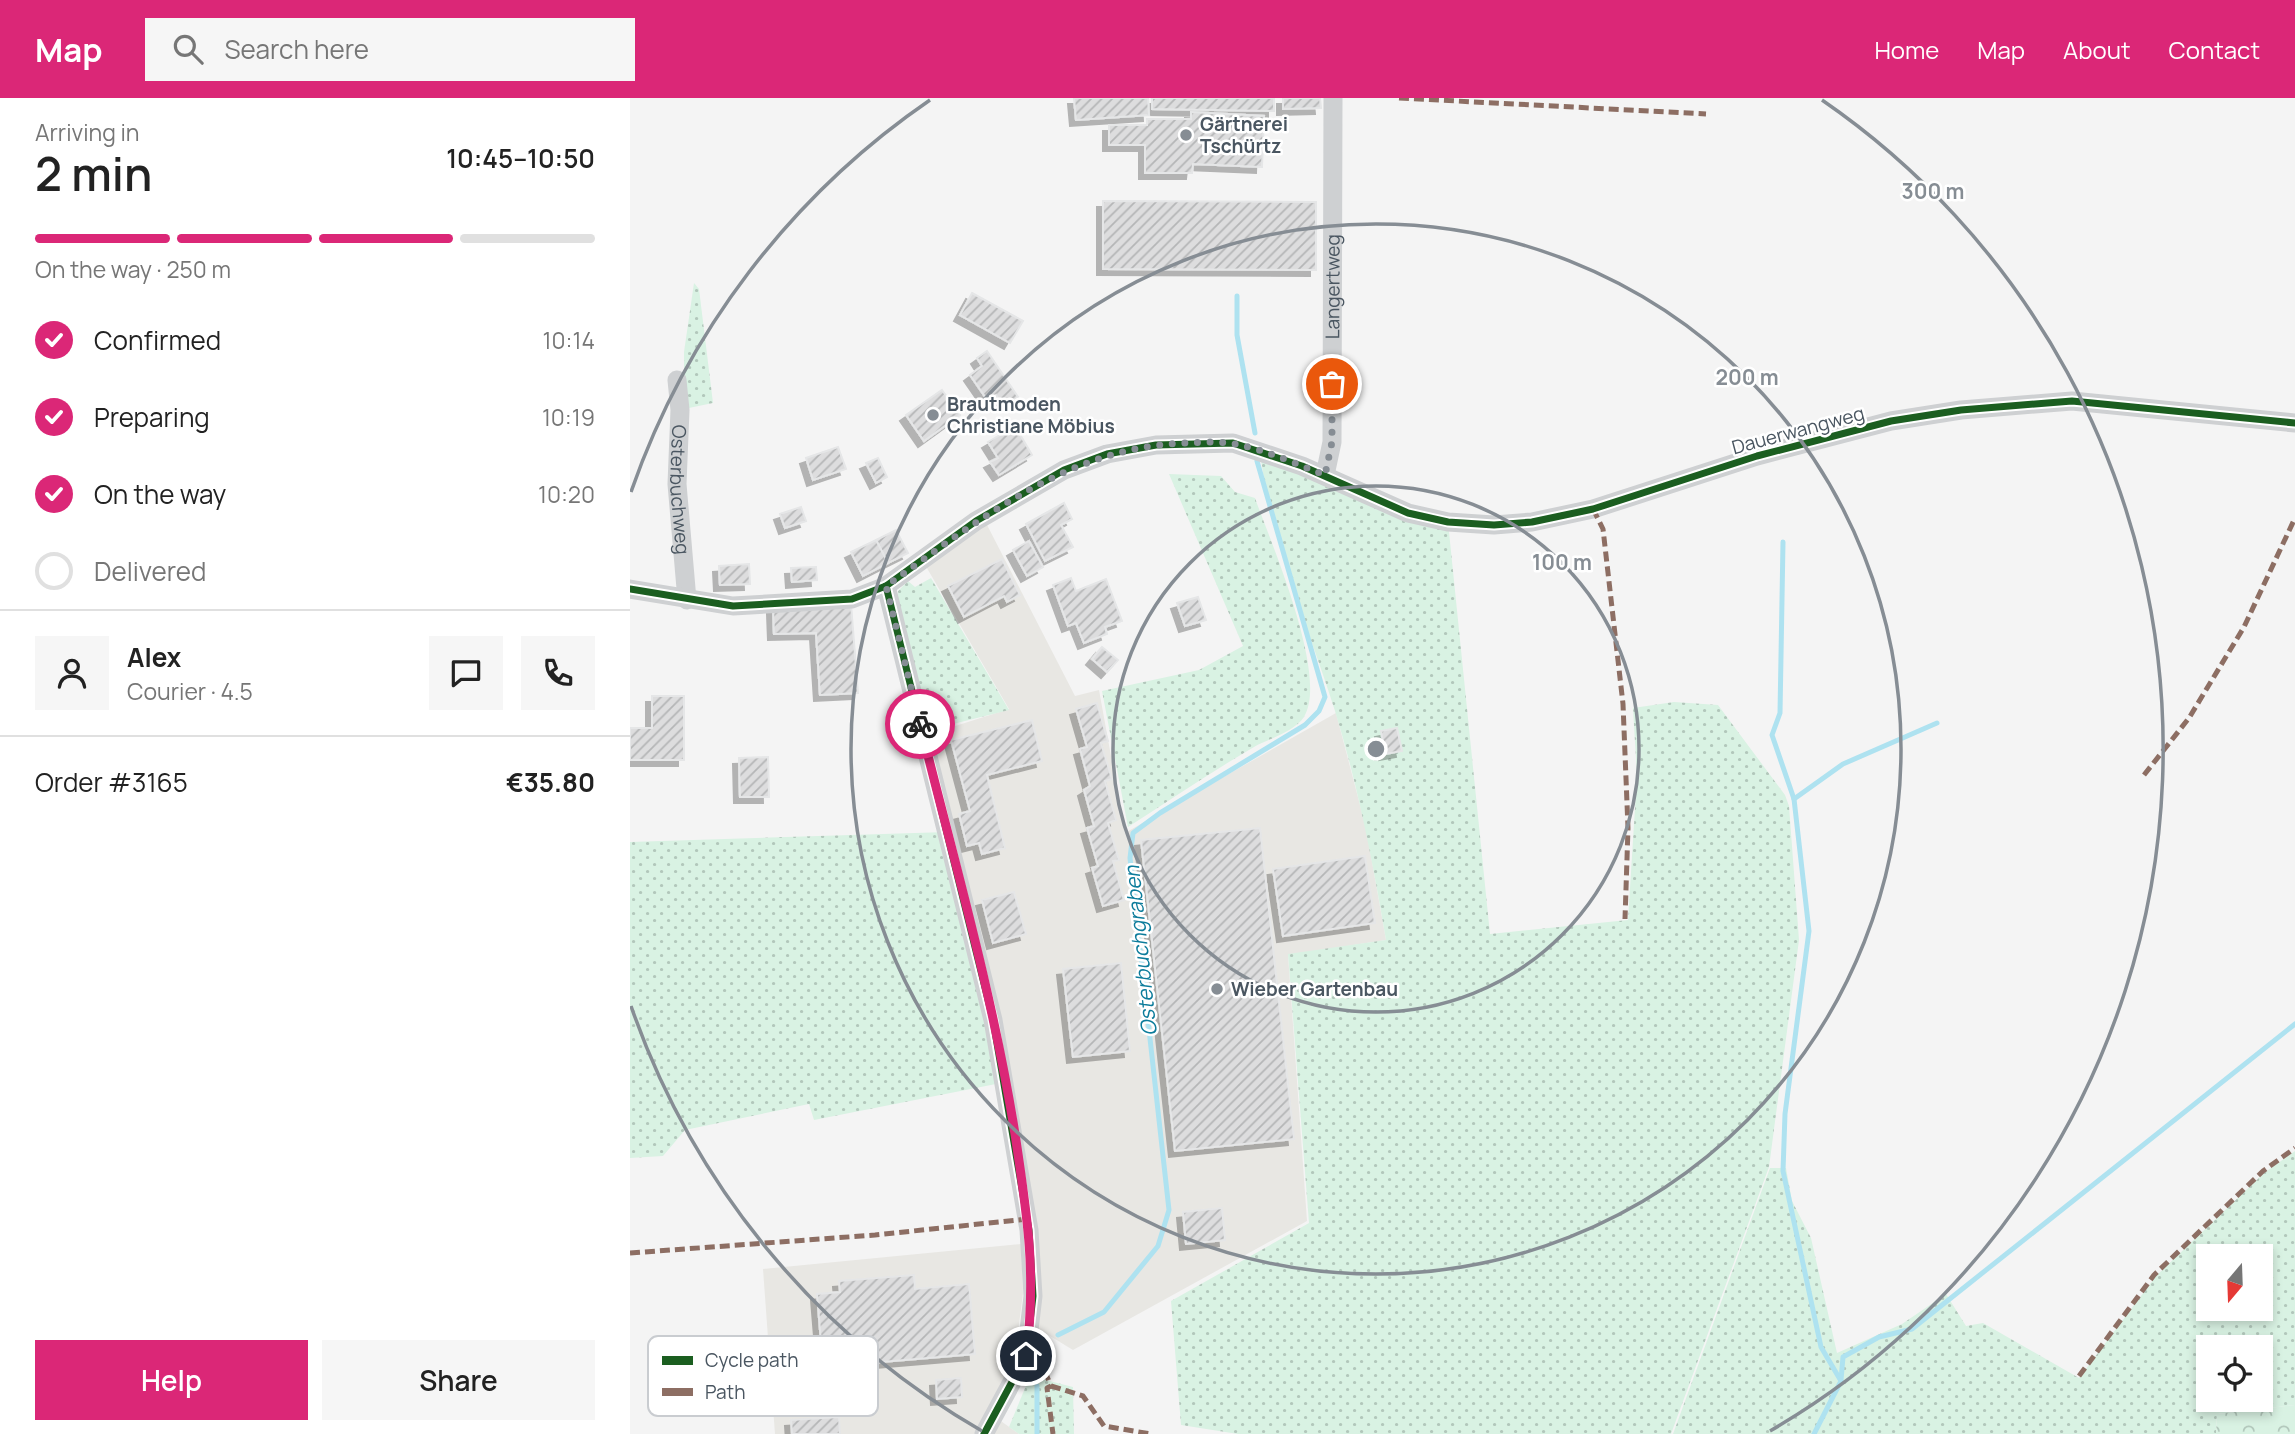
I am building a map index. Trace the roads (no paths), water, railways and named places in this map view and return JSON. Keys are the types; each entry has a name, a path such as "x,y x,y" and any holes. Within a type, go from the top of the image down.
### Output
{"street":[{"name":"Langertweg","path":"1325,475 1332,442 1333,98"},
{"name":"Osterbuchweg","path":"677,380 680,410 677,484 687,600"},
{"name":"Dauerwangweg","path":"630,589 733,606 852,599 886,586 976,521 1064,470 1107,454 1164,444 1233,443 1325,475 1408,513 1448,522 1494,525 1532,522 1593,509 1769,453 1891,421 1961,410 2072,401 2295,423"},
{"path":"886,586 993,1020 1029,1230 1033,1296 1026,1356 984,1434"}],"waterway":[{"name":"Osterbuchgraben","path":"1237,296 1237,335 1255,433"},
{"name":"Osterbuchgraben","path":"1058,1335 1104,1312 1158,1246 1169,1210 1130,858 1133,833 1160,813 1305,725 1319,711 1325,697 1257,461"},
{"path":"1783,542 1780,713 1772,735 1794,799 1809,931 1785,1114 1783,1171 1821,1347 1841,1381 1814,1434"},
{"path":"1794,799 1843,764 1937,723"},
{"path":"1841,1380 1843,1357 1879,1337 1912,1329 2295,1024"},
{"name":"Osterbuchgraben","path":"1037,1386 1037,1434"}],"place":[{"name":"Gärtnerei Tschürtz","path":"1186,135"},
{"name":"Brautmoden Christiane Möbius","path":"933,415"},
{"name":"Wieber Gartenbau","path":"1217,989"}]}
